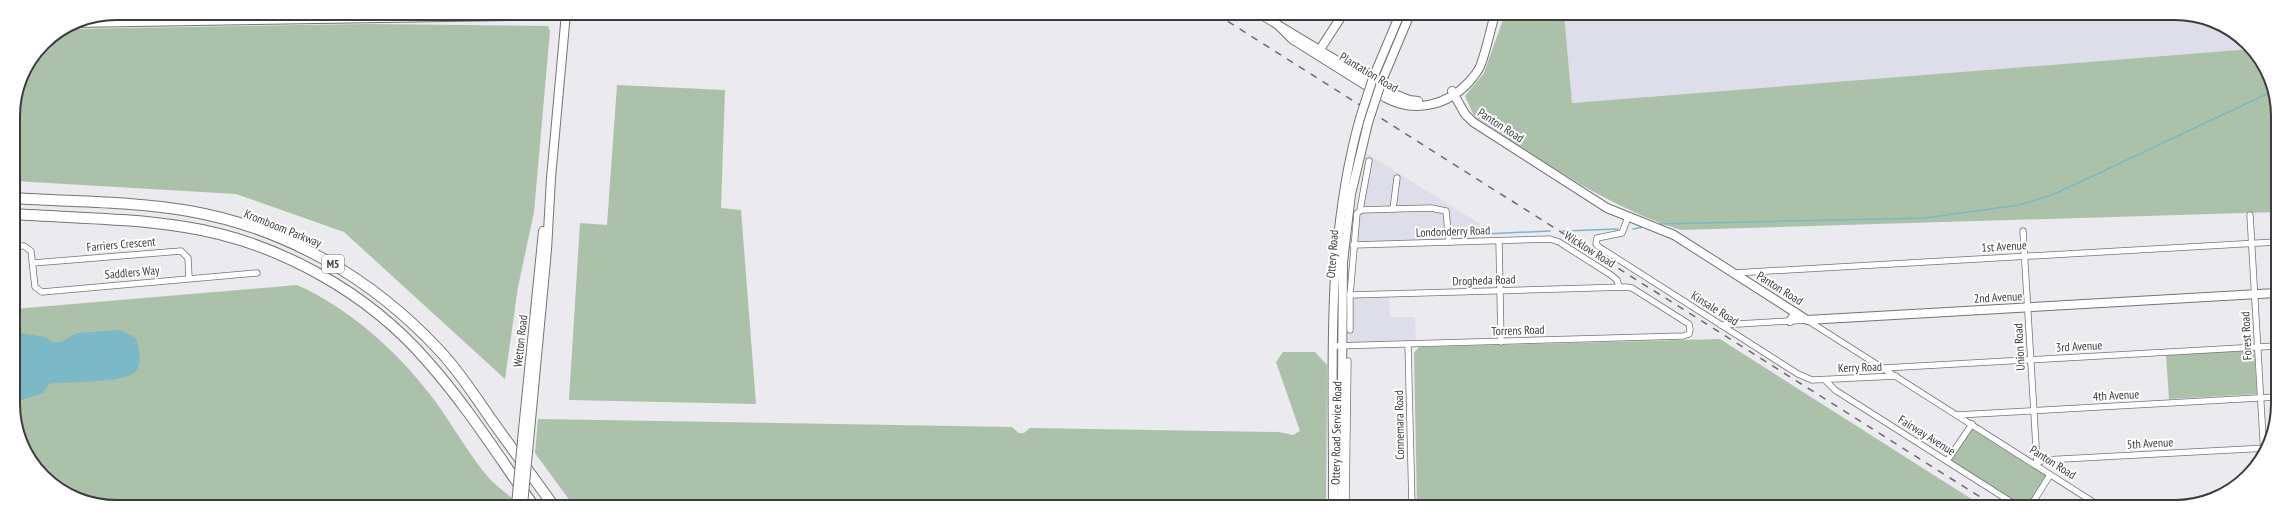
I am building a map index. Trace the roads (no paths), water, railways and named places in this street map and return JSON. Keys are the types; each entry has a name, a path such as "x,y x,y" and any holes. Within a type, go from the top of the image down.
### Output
{"highway":[{"name":"Kromboom Parkway","path":"20,198 188,211 254,228 327,260 389,302 440,352 477,398 549,500"},
{"name":"M5","path":"20,214 186,227 248,243 317,273 377,313 428,361 463,406 529,500"}],"street":[{"path":"93,23 153,20"},
{"name":"Wetton Road","path":"517,500 547,250 551,178 565,20"},
{"name":"Plantation Road","path":"1269,20 1280,27 1292,39 1318,52 1386,98 1401,104 1413,106 1431,105 1465,85 1478,70 1494,20"},
{"path":"1318,52 1338,20"},
{"name":"Ottery Road","path":"1340,500 1342,274 1346,224 1354,177 1377,80 1398,20"},
{"name":"Ottery Road","path":"1333,500 1334,276 1346,173 1360,118 1407,20"},
{"name":"Plantation Road","path":"1452,93 1472,74 1483,56"},
{"path":"1460,106 1461,93 1465,85"},
{"name":"Panton Road","path":"1452,93 1473,122 1608,208 1669,233 2036,464 2050,475 2090,500"},
{"path":"1350,330 1350,295 1353,245 1356,219 1360,210 1369,161"},
{"path":"1393,209 1397,178"},
{"path":"1360,210 1431,208 1446,211 1449,242"},
{"name":"Forest Road","path":"2250,215 2260,398 2264,440"},
{"name":"Kinsale Road","path":"1628,217 1622,233 1600,237 1596,244 1601,249 1806,379 1825,380"},
{"name":"Union Road","path":"2023,231 2036,464"},
{"name":"Londonderry Road","path":"1353,245 1553,240"},
{"name":"Wicklow Road","path":"1553,240 1616,279 1619,286 1635,290 1689,324 1690,330"},
{"path":"1499,241 1501,342"},
{"name":"1st Avenue","path":"1733,273 2271,242"},
{"path":"20,246 27,247 32,253 33,263"},
{"name":"Farriers Crescent","path":"33,263 181,251 188,258 189,278"},
{"name":"Saddlers Way","path":"33,263 35,288 42,292 257,273"},
{"name":"Drogheda Road","path":"1350,295 1619,286"},
{"name":"2nd Avenue","path":"1721,325 2271,293"},
{"path":"1790,321 1794,316 1794,312"},
{"name":"Torrens Road","path":"1333,346 1683,336 1689,334 1690,330"},
{"name":"Connemara Road","path":"1408,344 1412,500"},
{"name":"3rd Avenue","path":"1883,368 2271,346"},
{"name":"Ottery Road Service Road","path":"1346,500 1348,361"},
{"name":"Kerry Road","path":"1825,380 1896,376"},
{"name":"Fairway Avenue","path":"1825,380 1835,390 2008,500"},
{"name":"4th Avenue","path":"1957,415 2271,397"},
{"path":"1947,461 1972,424"},
{"name":"Wetton Road","path":"523,500 526,431"},
{"name":"5th Avenue","path":"2036,464 2043,460 2260,448"},
{"path":"2034,500 2050,475"}],"water":[{"path":"121,330 136,338 140,359 136,371 130,375 108,380 49,384 43,393 20,400 20,333 45,337 53,342 61,342 77,333"}],"waterway":[{"path":"1659,224 1925,218 2019,205 2052,195 2268,93"},
{"path":"1633,229 1643,227"},
{"path":"1563,231 1618,229"},
{"path":"1483,234 1550,231"}],"railway":[{"path":"1225,20 1985,500"}]}
